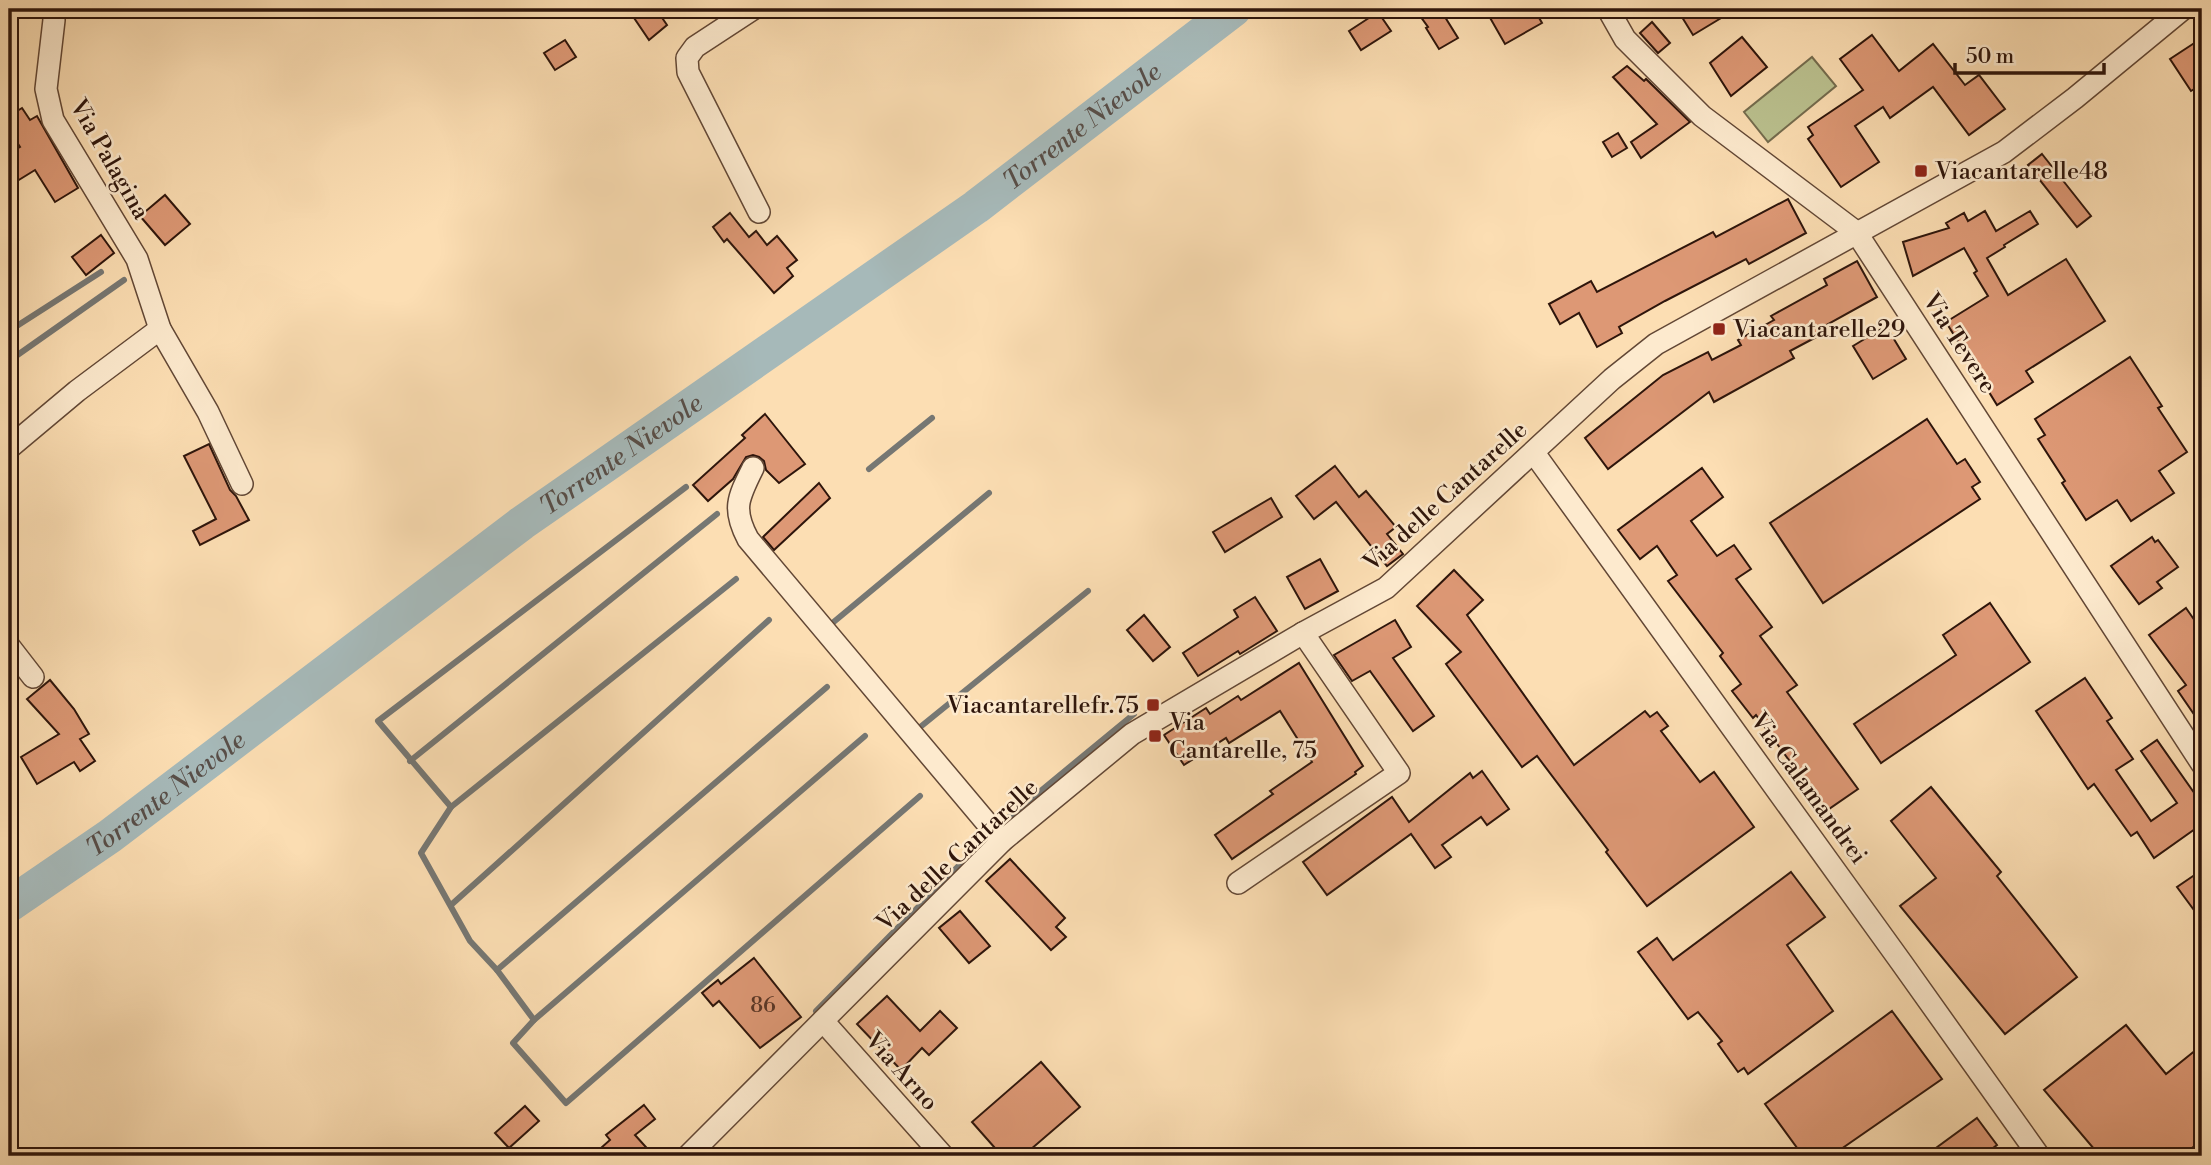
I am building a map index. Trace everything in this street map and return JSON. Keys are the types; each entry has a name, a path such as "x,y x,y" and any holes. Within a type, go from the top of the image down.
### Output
{"street":[{"name":"Via Palagina","path":"53,9 46,89 53,120 137,259 160,329 208,412 242,484"},
{"path":"753,9 695,47 687,58 688,72 759,212"},
{"name":"Via Tevere","path":"1608,9 1625,39 1702,116 1856,232 2202,764"},
{"name":"Via delle Cantarelle","path":"688,1156 1002,841 1132,734 1386,588 1612,379 1656,345 2004,152 2075,98 2183,9"},
{"path":"9,448 77,391 160,329"},
{"name":"Via Calamandrei","path":"1534,453 2039,1156"},
{"path":"752,468 741,492 737,510 748,539 1002,841"},
{"path":"1238,883 1399,773 1303,634"},
{"path":"9,646 33,677"},
{"name":"Via Arno","path":"823,1021 943,1156"}],"green space":[{"path":"1812,57 1836,86 1768,142 1744,112"}],"building":[{"path":"628,9 656,9 667,25 649,40"},
{"path":"1415,9 1440,9 1458,38 1439,49"},
{"path":"1485,9 1534,9 1542,23 1505,44"},
{"path":"1677,9 1736,9 1693,35"},
{"path":"1378,12 1391,31 1361,50 1349,31"},
{"path":"1652,22 1670,43 1658,53 1640,33"},
{"path":"1872,35 1899,71 1933,44 1965,85 1979,75 2005,109 1969,135 1933,87 1890,118 1883,107 1855,126 1879,162 1841,187 1808,139 1813,135 1808,127 1863,90 1840,59"},
{"path":"1742,37 1767,67 1731,96 1710,63"},
{"path":"2202,38 2202,84 2191,91 2170,59"},
{"path":"565,40 576,57 555,70 544,53"},
{"path":"1627,66 1644,81 1646,79 1690,122 1641,158 1631,142 1657,124 1613,77"},
{"path":"22,108 30,120 37,116 78,188 55,202 35,170 9,186 9,153 20,147 9,130 9,116"},
{"path":"1618,133 1627,148 1612,157 1603,142"},
{"path":"2042,154 2091,216 2077,227 2028,165"},
{"path":"165,195 190,224 165,245 140,216"},
{"path":"1788,199 1806,233 1749,264 1746,259 1665,301 1619,327 1622,333 1597,347 1579,313 1560,324 1549,304 1591,281 1597,292 1713,232 1716,237"},
{"path":"1985,211 1996,231 2030,211 2038,224 1987,258 2008,295 2066,259 2105,321 2026,371 2033,382 1997,405 1946,322 1988,296 1974,273 1977,271 1964,248 1913,276 1903,242 1949,228 1946,223 1964,213 1968,221"},
{"path":"730,213 749,237 756,231 767,245 777,236 797,260 787,268 793,276 774,293 727,239 724,242 713,227"},
{"path":"101,235 114,253 86,275 72,257"},
{"path":"1857,261 1877,297 1819,329 1822,334 1790,351 1794,358 1714,402 1709,392 1608,469 1585,438 1663,375 1708,352 1712,360 1741,345 1738,340 1774,320 1771,316 1827,285 1824,279"},
{"path":"1886,326 1906,359 1873,379 1853,346"},
{"path":"2130,357 2162,406 2158,408 2187,452 2159,471 2174,493 2131,521 2117,500 2086,520 2038,439 2045,435 2035,419"},
{"path":"765,414 805,464 779,483 766,470 764,461 759,457 746,457 733,479 708,501 693,485 745,438 742,435"},
{"path":"1927,419 1957,464 1965,459 1980,482 1972,487 1980,499 1823,603 1770,523"},
{"path":"209,444 230,490 249,520 200,545 193,531 216,519 184,456"},
{"path":"1335,466 1359,497 1366,491 1396,527 1387,534 1403,554 1387,566 1336,502 1314,519 1296,496"},
{"path":"1702,468 1723,497 1691,521 1717,556 1734,545 1751,569 1736,579 1772,627 1760,636 1797,685 1787,692 1858,789 1826,811 1756,715 1753,718 1732,691 1741,684 1720,656 1723,653 1668,581 1677,575 1657,546 1640,559 1618,530"},
{"path":"819,483 830,498 774,550 763,537"},
{"path":"1271,498 1282,517 1225,552 1213,532"},
{"path":"2152,537 2155,542 2158,540 2178,567 2157,582 2162,588 2139,604 2111,566"},
{"path":"1320,559 1338,591 1305,609 1287,577"},
{"path":"1454,570 1483,600 1467,615 1574,765 1645,711 1650,717 1657,712 1668,726 1661,731 1700,782 1714,772 1754,827 1647,906 1537,756 1522,767 1446,664 1461,652 1417,606"},
{"path":"1255,597 1277,631 1198,676 1183,653 1238,617 1234,610"},
{"path":"1990,603 2030,662 1881,763 1854,724 1956,655 1943,635"},
{"path":"2186,608 2202,631 2202,726 2178,691 2186,685 2149,635"},
{"path":"1144,615 1170,647 1153,661 1127,630"},
{"path":"1395,620 1411,647 1393,658 1434,716 1413,731 1370,671 1352,681 1334,655"},
{"path":"1299,663 1363,766 1356,774 1232,859 1215,835 1273,794 1270,791 1312,762 1280,711 1229,743 1226,738 1184,765 1164,735 1206,708 1210,714 1238,696 1241,700"},
{"path":"2085,678 2112,718 2107,721 2133,759 2116,770 2151,821 2177,803 2141,751 2157,740 2202,804 2202,824 2154,858 2137,832 2131,836 2094,784 2088,789 2036,711"},
{"path":"50,680 74,709 89,734 80,739 95,761 80,771 74,762 37,784 21,757 59,734 27,699"},
{"path":"1482,771 1509,809 1487,825 1481,817 1442,845 1451,857 1435,868 1411,834 1327,895 1303,862 1392,797 1409,822 1470,773 1473,778"},
{"path":"1931,787 2001,872 1997,876 2077,977 2005,1034 1900,906 1936,878 1891,821"},
{"path":"1010,859 1065,918 1056,927 1066,937 1051,950 986,881"},
{"path":"1791,872 1825,917 1787,945 1833,1011 1748,1074 1744,1068 1738,1072 1718,1044 1722,1041 1698,1012 1688,1019 1638,952 1657,938 1673,960"},
{"path":"2196,874 2202,882 2202,921 2177,887"},
{"path":"960,911 990,946 969,963 939,928"},
{"path":"754,958 801,1017 760,1048 719,1001 713,1006 702,993 718,980 721,984"},
{"path":"887,996 920,1031 940,1011 957,1028 929,1055 922,1048 901,1070 857,1024"},
{"path":"1892,1011 1942,1079 1831,1156 1803,1156 1765,1104"},
{"path":"2126,1025 2166,1074 2202,1045 2202,1140 2182,1156 2100,1156 2044,1090"},
{"path":"1041,1062 1080,1107 1023,1156 1002,1156 972,1122"},
{"path":"644,1105 655,1119 635,1135 654,1156 592,1156 610,1140 606,1135"},
{"path":"525,1106 539,1121 509,1148 495,1133"},
{"path":"1977,1118 1997,1145 1982,1156 1925,1156"}],"waterway":[{"name":"Torrente Nievole","path":"9,905 110,836 522,523 976,207 1234,9"},
{"path":"9,331 101,272"},
{"path":"9,361 124,280"},
{"path":"869,469 932,418"},
{"path":"686,487 378,721 451,807 421,853 470,941 497,970 534,1020 513,1043 566,1103 920,796"},
{"path":"830,625 989,493"},
{"path":"410,761 717,514"},
{"path":"451,807 736,579"},
{"path":"919,728 1088,591"},
{"path":"451,905 769,620"},
{"path":"497,970 827,687"},
{"path":"1003,822 1134,714"},
{"path":"534,1020 865,736"},
{"path":"816,1011 982,842"}],"place":[{"name":"Viacantarelle48","path":"1921,171"},
{"name":"Viacantarelle29","path":"1719,329"},
{"name":"Viacantarellefr.75","path":"1153,705"},
{"name":"Via Cantarelle, 75","path":"1155,736"}]}
